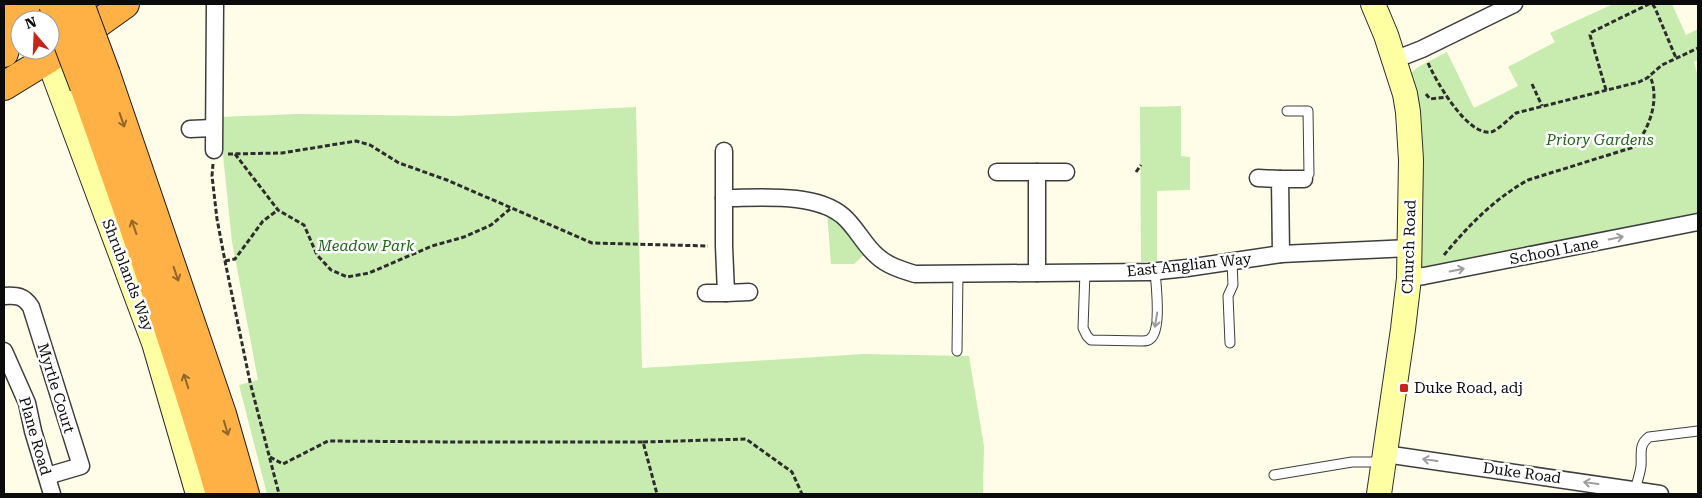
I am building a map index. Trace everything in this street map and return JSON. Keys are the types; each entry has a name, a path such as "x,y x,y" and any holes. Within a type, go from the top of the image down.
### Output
{"highway":[{"path":"4,53 10,33 12,4"},
{"path":"54,4 95,80 222,414 245,494"},
{"path":"80,4 95,80 157,293 220,494"},
{"path":"60,45 114,8"},
{"path":"4,86 39,60"}],"main road":[{"name":"Church Road","path":"1374,4 1404,94 1410,128 1410,248 1416,277 1403,329 1379,494"},
{"name":"Shrublands Way","path":"48,60 154,343 198,494"}],"street":[{"path":"214,150 215,4"},
{"path":"1394,60 1422,49 1514,4"},
{"path":"190,129 213,128"},
{"path":"724,151 726,293"},
{"path":"997,172 1066,172"},
{"path":"1037,172 1037,273"},
{"path":"1258,178 1304,178"},
{"path":"1280,178 1281,254"},
{"name":"East Anglian Way","path":"724,198 805,199 823,204 842,215 878,257 895,268 915,274 1155,271 1281,254 1410,248"},
{"name":"School Lane","path":"1416,277 1698,222"},
{"path":"706,293 749,292"},
{"name":"Myrtle Court","path":"4,296 15,295 26,299 31,307 81,466 47,476"},
{"name":"Plane Road","path":"4,351 9,379 27,403 33,431 52,494"},
{"name":"Duke Road","path":"1384,458 1658,494"}],"lane":[{"path":"1287,111 1308,111 1309,174 1304,178"},
{"path":"1230,343 1228,296 1233,285 1232,262"},
{"path":"1085,272 1083,328 1087,336 1091,340 1142,342 1150,339 1154,334 1158,308 1155,271"},
{"path":"957,351 958,274"},
{"path":"1635,490 1641,466 1641,448 1644,441 1650,437 1698,432"},
{"path":"1274,475 1384,458"}],"path":[{"path":"1606,90 1590,35 1592,32 1649,4 1655,8 1676,58"},
{"path":"1422,49 1442,92 1468,121 1483,131 1490,132 1496,130 1516,113 1639,82 1650,76 1662,65 1698,48"},
{"path":"1416,277 1435,267 1462,232 1496,200 1512,189 1528,180 1634,147 1642,137 1649,122 1654,97 1654,88 1650,76"},
{"path":"1532,84 1542,106"},
{"path":"279,494 250,382 217,219 212,176 214,150 224,154 282,153 356,141 370,145 381,154 399,163 447,180 592,244 724,246"},
{"path":"235,154 278,210 304,225 317,255 331,270 347,277 369,273 432,246 464,237 490,225 510,208"},
{"path":"1136,172 1141,165"},
{"path":"225,261 235,259 263,221 278,210"},
{"path":"270,457 282,464 328,441 643,442 746,439 792,472 802,494"},
{"path":"643,442 656,494"}],"green space":[{"name":"Priory Gardens","path":"1613,4 1672,4 1686,35 1698,29 1698,60 1694,62 1698,77 1698,217 1417,274 1411,73 1418,67 1447,52 1474,108 1518,86 1508,67 1555,42 1550,33"},
{"path":"1181,106 1181,156 1190,157 1190,190 1157,191 1157,261 1141,262 1140,107"},
{"name":"Meadow Park","path":"636,107 642,368 863,354 969,356 984,446 983,494 267,494 239,385 258,380 232,242 219,117 297,114 454,116"},
{"path":"827,212 839,218 867,252 854,264 831,264"}],"place":[{"name":"Duke Road, adj","path":"1404,388"}]}
